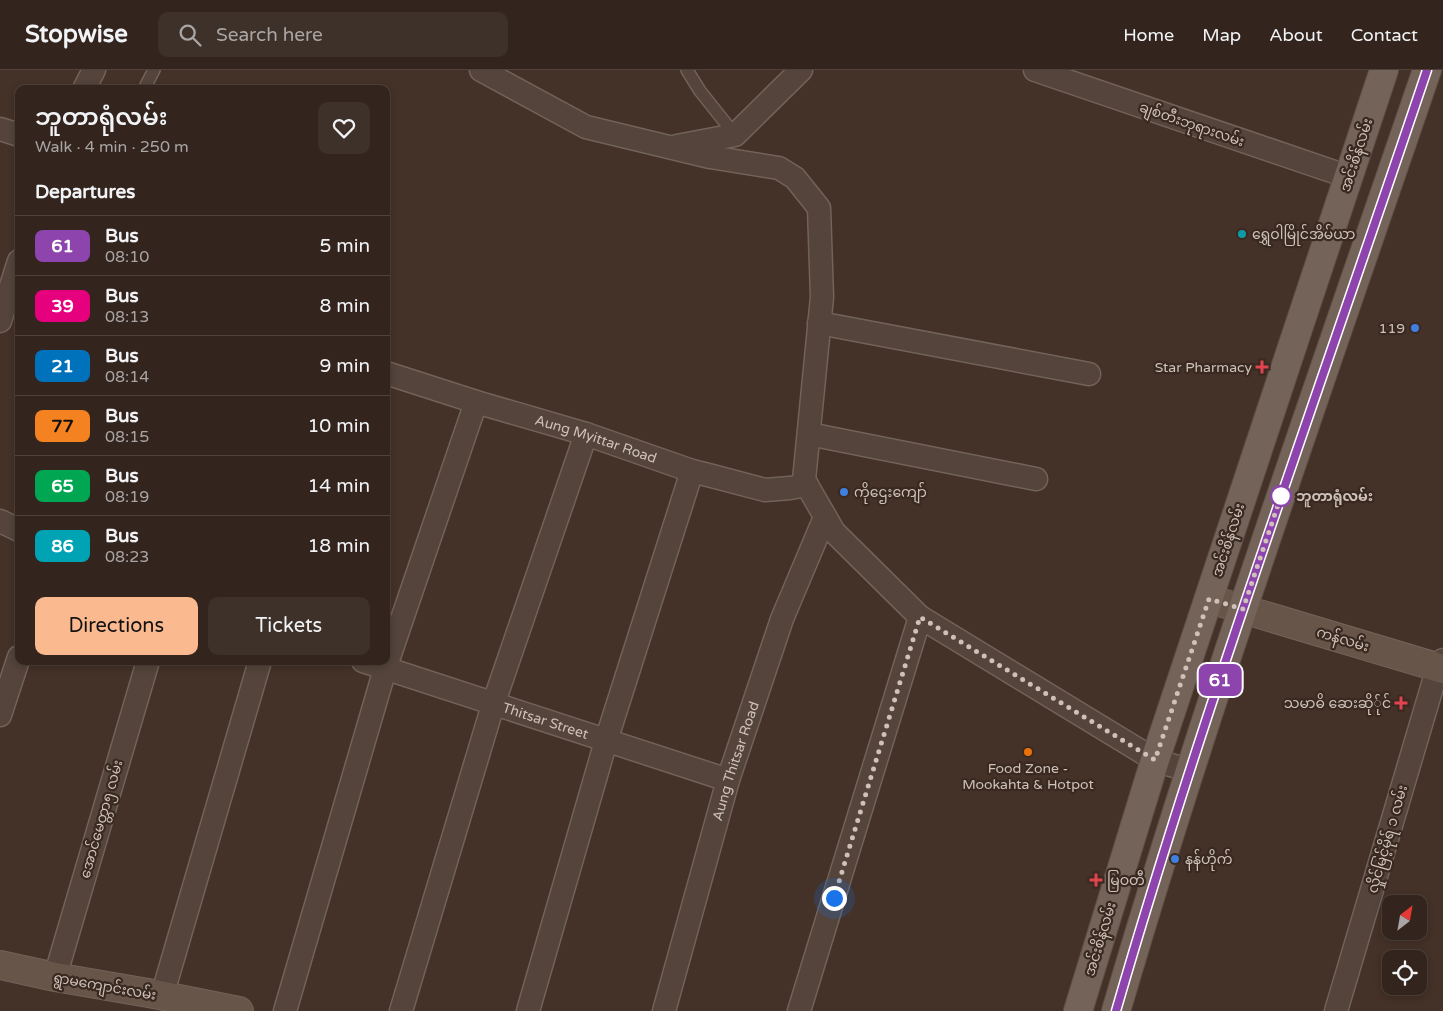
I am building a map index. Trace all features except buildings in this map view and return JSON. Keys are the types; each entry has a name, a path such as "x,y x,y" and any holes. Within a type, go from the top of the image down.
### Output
{"main road":[{"name":"အင်းစိန်လမ်း","path":"1078,1011 1155,760 1384,70"},
{"path":"1116,1011 1136,941 1243,609 1427,70"},
{"name":"ကန်လမ်း","path":"1209,599 1441,666"},
{"name":"ရွာမကျောင်းလမ်း","path":"0,965 161,1000 237,1011"}],"street":[{"path":"86,85 94,70"},
{"path":"481,70 586,127 710,157 779,168 795,178 818,208 822,296 804,480 834,532 920,617 1155,760 1190,771"},
{"path":"671,148 735,134 801,70"},
{"name":"ချစ်တီးဘုရားလမ်း","path":"1034,70 1349,178"},
{"path":"0,129 15,134"},
{"path":"0,321 14,263"},
{"path":"820,323 1089,374"},
{"name":"Aung Myittar Road","path":"390,373 476,402 586,434 692,471 766,490 807,485"},
{"path":"390,654 476,402"},
{"path":"401,1011 493,705 586,434"},
{"path":"808,434 1036,480"},
{"path":"528,1011 606,741 692,471"},
{"name":"Aung Thitsar Road","path":"664,1011 728,780 782,619 825,517"},
{"path":"0,522 15,528"},
{"path":"799,1011 920,617"},
{"path":"0,715 16,665"},
{"name":"အောင်မေတ္တာ၅ လမ်း","path":"55,977 147,665"},
{"path":"161,1000 259,665"},
{"name":"Thitsar Street","path":"374,665 728,780"},
{"path":"285,1011 386,665"},
{"name":"လှိုင်မြင့်မိုရ် ၁ လမ်း","path":"1336,1011 1441,666"}],"lane":[{"path":"146,85 154,70"},
{"path":"687,70 700,91 735,134"}],"bus line":[{"name":"61","path":"1116,1011 1136,941 1243,609 1427,70"}],"place":[{"name":"ရွှေဝါမြိုင်အိမ်ယာ","path":"1242,234"},
{"name":"119","path":"1415,328"},
{"name":"Star Pharmacy","path":"1262,367"},
{"name":"ကိုဌေးကျော်","path":"844,492"},
{"name":"ဘူတာရုံလမ်း","path":"1281,496"},
{"name":"သမာဓိ ဆေးဆို်ုင်","path":"1401,703"},
{"name":"Food Zone - Mookahta & Hotpot","path":"1028,752"},
{"name":"နန်ဟိုက်","path":"1175,859"},
{"name":"မြဝတီ","path":"1096,880"}],"route":[{"path":"834,898 920,617 1155,760 1209,599 1243,609 1281,496"}]}
